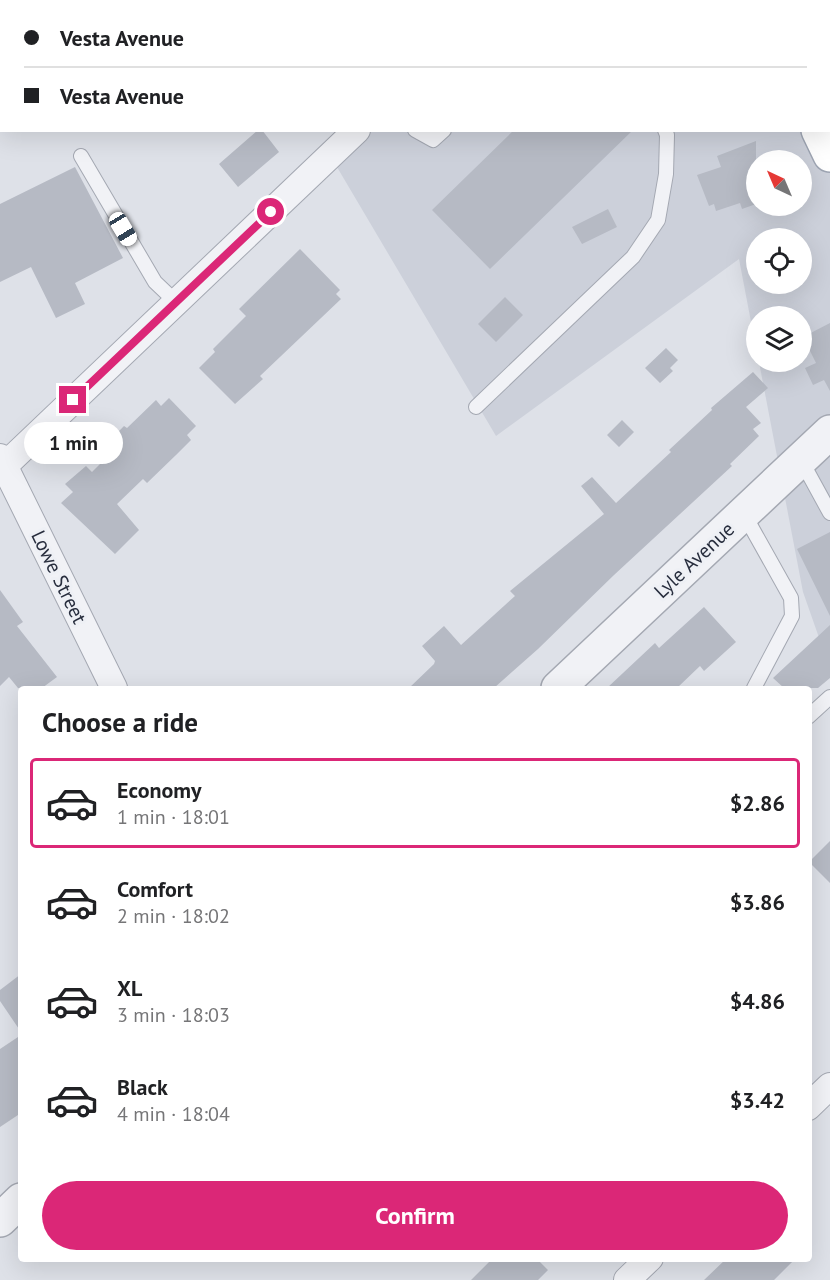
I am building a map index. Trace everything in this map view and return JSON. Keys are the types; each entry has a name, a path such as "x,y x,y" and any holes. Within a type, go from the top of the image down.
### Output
{"main road":[{"path":"819,132 830,155"}],"street":[{"path":"2,464 176,302 329,141 352,132"},
{"name":"Lyle Avenue","path":"560,686 830,432"},
{"name":"Lowe Street","path":"2,464 113,686"},
{"path":"0,1220 18,1203"},
{"path":"627,1280 646,1262"}],"lane":[{"path":"419,132 433,140 442,132"},
{"path":"477,407 633,257 658,220 666,174 667,132"},
{"path":"81,156 155,282 176,302"},
{"path":"801,460 830,513"},
{"path":"744,514 790,598 792,616 755,686"},
{"path":"812,713 830,697"}],"shaded area":[{"path":"370,132 830,132 830,669 803,592 761,372 812,372 812,306 748,306 739,259 496,436 334,162"}],"building":[{"path":"256,132 264,132 279,152 238,187 219,164"},
{"path":"512,132 631,132 490,269 432,210"},
{"path":"756,141 756,150 746,150 746,208 742,209 740,203 716,211 714,204 709,206 697,175 721,167 717,156"},
{"path":"75,167 123,258 75,283 85,304 56,318 31,267 0,282 0,204"},
{"path":"608,209 617,227 582,244 572,227"},
{"path":"300,249 340,290 336,294 341,299 260,376 263,379 235,404 199,368 215,352 213,349 246,316 239,309"},
{"path":"505,297 523,315 496,342 478,324"},
{"path":"830,323 830,391 824,380 813,385 807,372 812,372 812,365 816,363 812,355 812,332"},
{"path":"666,348 678,360 670,368 673,371 660,383 645,368"},
{"path":"753,372 768,388 746,407 761,423 753,429 759,436 730,464 732,466 496,686 411,686 435,661 422,646 444,626 461,645 515,596 510,591 604,514 581,486 592,477 616,503 712,410 711,408"},
{"path":"169,398 196,426 187,435 191,440 176,455 147,483 143,479 117,504 139,530 115,554 61,503 73,492 65,484 86,466 92,472 116,448 109,441 124,426 127,428 156,400 161,406"},
{"path":"622,420 634,432 619,447 607,435"},
{"path":"830,532 830,616 797,549"},
{"path":"0,590 23,622 17,626 57,677 45,686 18,686 18,688 9,677 0,686"},
{"path":"704,607 736,642 704,671 700,666 679,686 609,686 655,643 659,648"},
{"path":"830,625 830,678 818,688 812,688 812,686 782,686 773,678"},
{"path":"830,841 830,883 812,865 812,859"},
{"path":"18,976 18,1028 0,1001 0,990"},
{"path":"18,1037 18,1115 0,1127 0,1049"},
{"path":"489,1262 540,1262 548,1270 538,1280 471,1280"},
{"path":"723,1262 792,1262 774,1280 704,1280"}],"route":[{"path":"73,400 271,212"}]}
